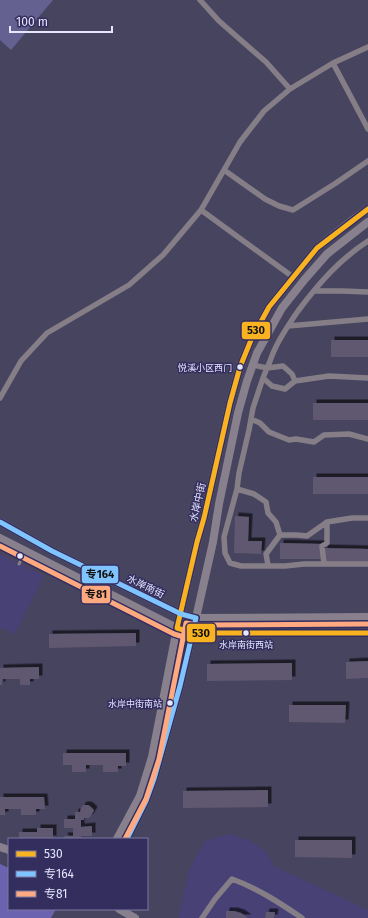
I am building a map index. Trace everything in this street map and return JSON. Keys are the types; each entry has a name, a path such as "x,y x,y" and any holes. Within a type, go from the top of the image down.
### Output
{"street":[{"path":"200,0 218,21 266,62 290,88"},
{"path":"0,398 21,361 47,333 129,286 163,255 201,210 240,142 264,111 290,88 333,63 368,47"},
{"path":"333,63 368,129"},
{"path":"224,170 265,199 279,206 293,210 368,161"},
{"name":"水岸中街","path":"118,838 140,796 152,757 177,628 230,403 240,367 251,340 269,307 293,277 317,248 368,209"},
{"path":"201,210 293,277"},
{"path":"128,838 146,801 154,779 180,686 213,542 219,504 238,413 257,353 282,308 304,279 327,254 368,222"},
{"path":"368,241 339,263 314,291 288,326 274,351 268,368 262,378 253,408 239,472 237,489 224,537 225,553 230,563 241,566 368,564"},
{"path":"314,291 368,292"},
{"path":"288,326 368,319"},
{"path":"253,365 268,368 283,366 292,374 295,381"},
{"path":"262,378 272,386 285,389 295,381 329,376 368,378"},
{"path":"251,419 260,423 269,432 289,440 296,439 314,442 324,435 349,434 368,439"},
{"path":"237,489 254,494 266,502 268,513 276,522 280,535"},
{"path":"280,535 307,536 327,522 352,518 368,518"},
{"name":"水岸南街","path":"0,522 52,551 181,614 196,618 368,617"},
{"path":"324,564 322,546 327,543 327,522"},
{"path":"268,565 266,554 280,535"},
{"path":"0,538 177,628 193,633 368,633"},
{"path":"202,918 215,899 232,879 267,895 302,918"},
{"path":"121,910 135,918"}],"lane":[{"path":"19,564 26,551"}],"shaded area":[{"path":"0,0 53,0 11,50 0,40"},
{"path":"0,554 44,576 15,634 0,627"},
{"path":"230,834 251,841 268,854 273,866 368,910 368,918 178,918 190,868 205,841"},
{"path":"0,864 8,868 8,910 55,910 51,918 0,918"}],"building":[{"path":"331,340 368,340 368,357 331,357"},
{"path":"313,403 368,403 368,420 313,420"},
{"path":"313,477 368,477 368,494 313,494"},
{"path":"235,516 249,517 248,541 262,541 261,554 234,553"},
{"path":"280,543 322,544 322,559 280,559"},
{"path":"324,548 368,549 368,563 324,563"},
{"path":"136,633 136,646 49,648 49,634"},
{"path":"368,661 368,678 346,679 346,662"},
{"path":"292,663 292,680 207,681 207,664"},
{"path":"39,667 39,679 30,679 30,685 20,685 20,679 2,679 2,685 0,685 0,668"},
{"path":"289,705 346,705 345,723 289,722"},
{"path":"63,753 126,753 126,766 118,766 118,772 103,772 103,765 86,765 86,772 72,772 72,765 63,765"},
{"path":"268,790 268,807 183,808 183,791"},
{"path":"0,797 44,797 45,809 36,809 36,815 21,815 21,809 5,809 5,815 0,815"},
{"path":"83,805 88,805 94,810 89,818 84,818 84,820 81,820 81,827 92,826 92,836 65,838 64,836 73,836 73,828 64,828 64,819 75,819 75,812 80,812"},
{"path":"37,828 53,828 53,838 19,838 19,832 37,832"},
{"path":"295,840 352,840 352,858 295,857"},
{"path":"226,911 241,913 248,918 226,918"},
{"path":"266,912 275,912 274,918 265,918"}],"transit line":[{"name":"530","path":"368,209 317,248 269,307 251,340 240,367 230,403 177,628 193,633 368,633"},
{"name":"专164","path":"0,522 52,551 181,614 196,618 180,686 154,779 146,801 128,838"},
{"name":"专81","path":"0,546 174,634 193,640"},
{"name":"专81","path":"126,838 146,799 159,759 186,623 196,625 368,624"}],"place":[{"name":"悦溪小区西门","path":"240,367"},
{"name":"水岸南街西站","path":"246,633"},
{"name":"水岸中街南站","path":"170,703"}]}
